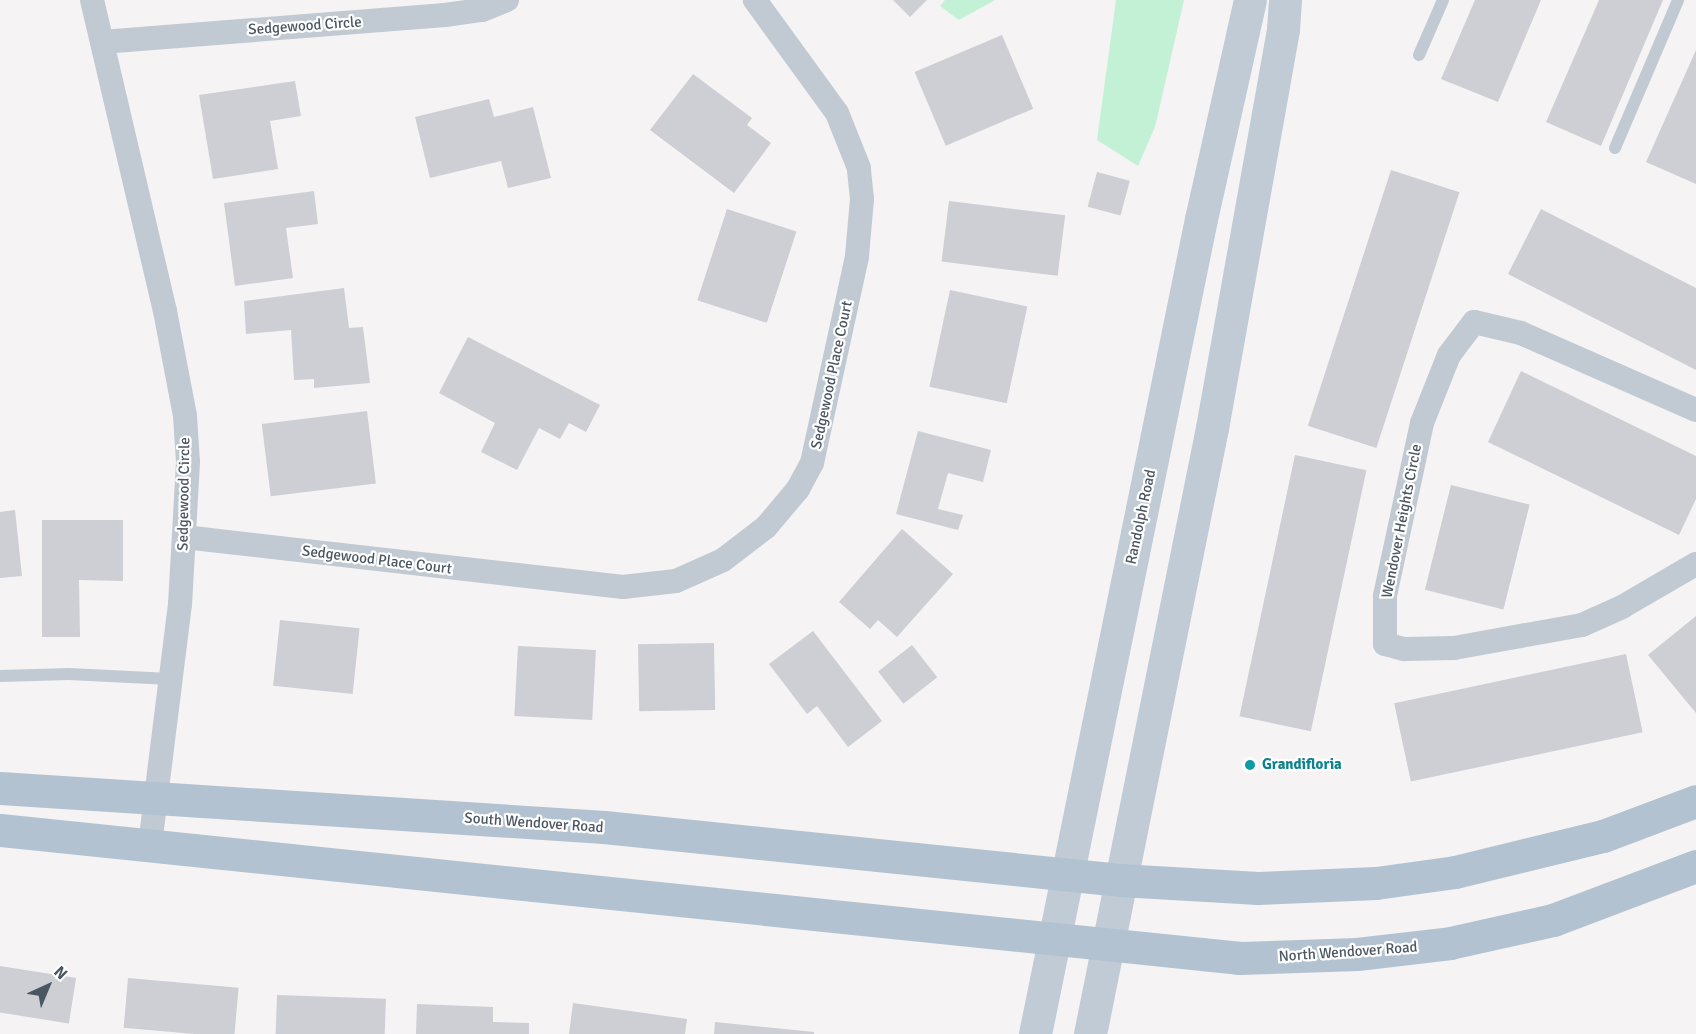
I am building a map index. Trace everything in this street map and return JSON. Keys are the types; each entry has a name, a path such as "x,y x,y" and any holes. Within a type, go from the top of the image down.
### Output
{"main road":[{"name":"Randolph Road","path":"1035,1034 1052,940 1250,0"},
{"path":"1090,1034 1212,428 1283,29 1285,0"},
{"name":"South Wendover Road","path":"0,788 604,827 1066,874"},
{"path":"1066,874 1207,887 1319,887 1455,872 1603,836 1696,801"},
{"path":"0,830 150,846"},
{"name":"North Wendover Road","path":"150,846 1240,958 1408,949 1553,920 1696,866"}],"street":[{"name":"Sedgewood Circle","path":"92,0 165,311 185,416 188,462 184,537 150,846"},
{"name":"Sedgewood Circle","path":"102,42 445,15 482,10 507,0"},
{"name":"Sedgewood Place Court","path":"184,537 623,587 676,581 723,560 766,527 798,489 812,463 857,256 862,199 860,168 837,113 755,0"},
{"name":"Wendover Heights Circle","path":"1696,410 1521,333 1474,322 1449,355 1422,423 1385,596 1385,644 1404,649 1454,648 1582,624 1622,607 1696,564"}],"lane":[{"path":"1419,55 1443,0"},
{"path":"1616,148 1678,0"},
{"path":"0,676 69,674 170,679"}],"green space":[{"path":"945,0 995,0 959,20 940,6"},
{"path":"1116,0 1184,0 1155,127 1138,166 1097,140"}],"building":[{"path":"893,0 927,0 910,17"},
{"path":"1475,0 1541,0 1498,102 1441,79"},
{"path":"1599,0 1663,0 1601,146 1546,122"},
{"path":"1002,35 1033,109 946,146 915,72"},
{"path":"1696,50 1696,184 1646,162"},
{"path":"693,74 752,118 747,125 771,143 734,193 650,130"},
{"path":"295,81 301,116 270,121 278,169 213,179 199,95"},
{"path":"489,99 494,117 533,107 551,178 508,188 501,161 430,178 415,117"},
{"path":"1391,170 1459,192 1376,448 1308,426"},
{"path":"1097,172 1130,181 1121,216 1088,207"},
{"path":"314,191 318,224 286,228 293,278 235,286 224,203"},
{"path":"949,201 1065,215 1058,276 942,262"},
{"path":"727,209 796,232 767,323 697,300"},
{"path":"1541,209 1696,288 1696,370 1508,274"},
{"path":"344,288 349,328 363,327 370,383 314,388 314,379 294,380 291,330 246,334 244,301"},
{"path":"950,290 1027,306 1007,403 929,387"},
{"path":"468,337 600,405 586,432 569,423 560,439 539,428 517,470 481,452 495,423 439,393"},
{"path":"1521,371 1696,456 1696,499 1679,535 1488,442"},
{"path":"367,411 376,483 271,496 262,424"},
{"path":"918,431 991,450 983,482 948,473 938,509 963,515 958,530 896,514"},
{"path":"1295,455 1366,470 1311,731 1239,716"},
{"path":"1451,485 1530,505 1503,609 1425,590"},
{"path":"15,510 22,576 0,578 0,512"},
{"path":"42,520 123,520 123,581 79,580 80,637 42,637"},
{"path":"902,529 953,574 897,637 878,620 870,629 839,602"},
{"path":"1696,616 1696,713 1648,655"},
{"path":"280,620 360,628 353,694 273,686"},
{"path":"813,631 882,721 848,747 817,706 807,714 769,664"},
{"path":"714,643 715,710 639,711 638,644"},
{"path":"912,645 937,677 903,704 878,671"},
{"path":"518,646 596,650 592,720 514,716"},
{"path":"1626,654 1643,732 1411,782 1394,703"},
{"path":"0,966 76,978 69,1023 0,1013"},
{"path":"128,978 239,988 235,1034 194,1034 124,1028"},
{"path":"277,995 386,999 385,1034 276,1034"},
{"path":"573,1003 687,1019 685,1034 569,1034"},
{"path":"417,1004 493,1007 493,1022 529,1023 529,1034 416,1034"},
{"path":"715,1022 814,1032 814,1034 714,1034"}],"place":[{"name":"Grandifloria","path":"1250,765"}]}
